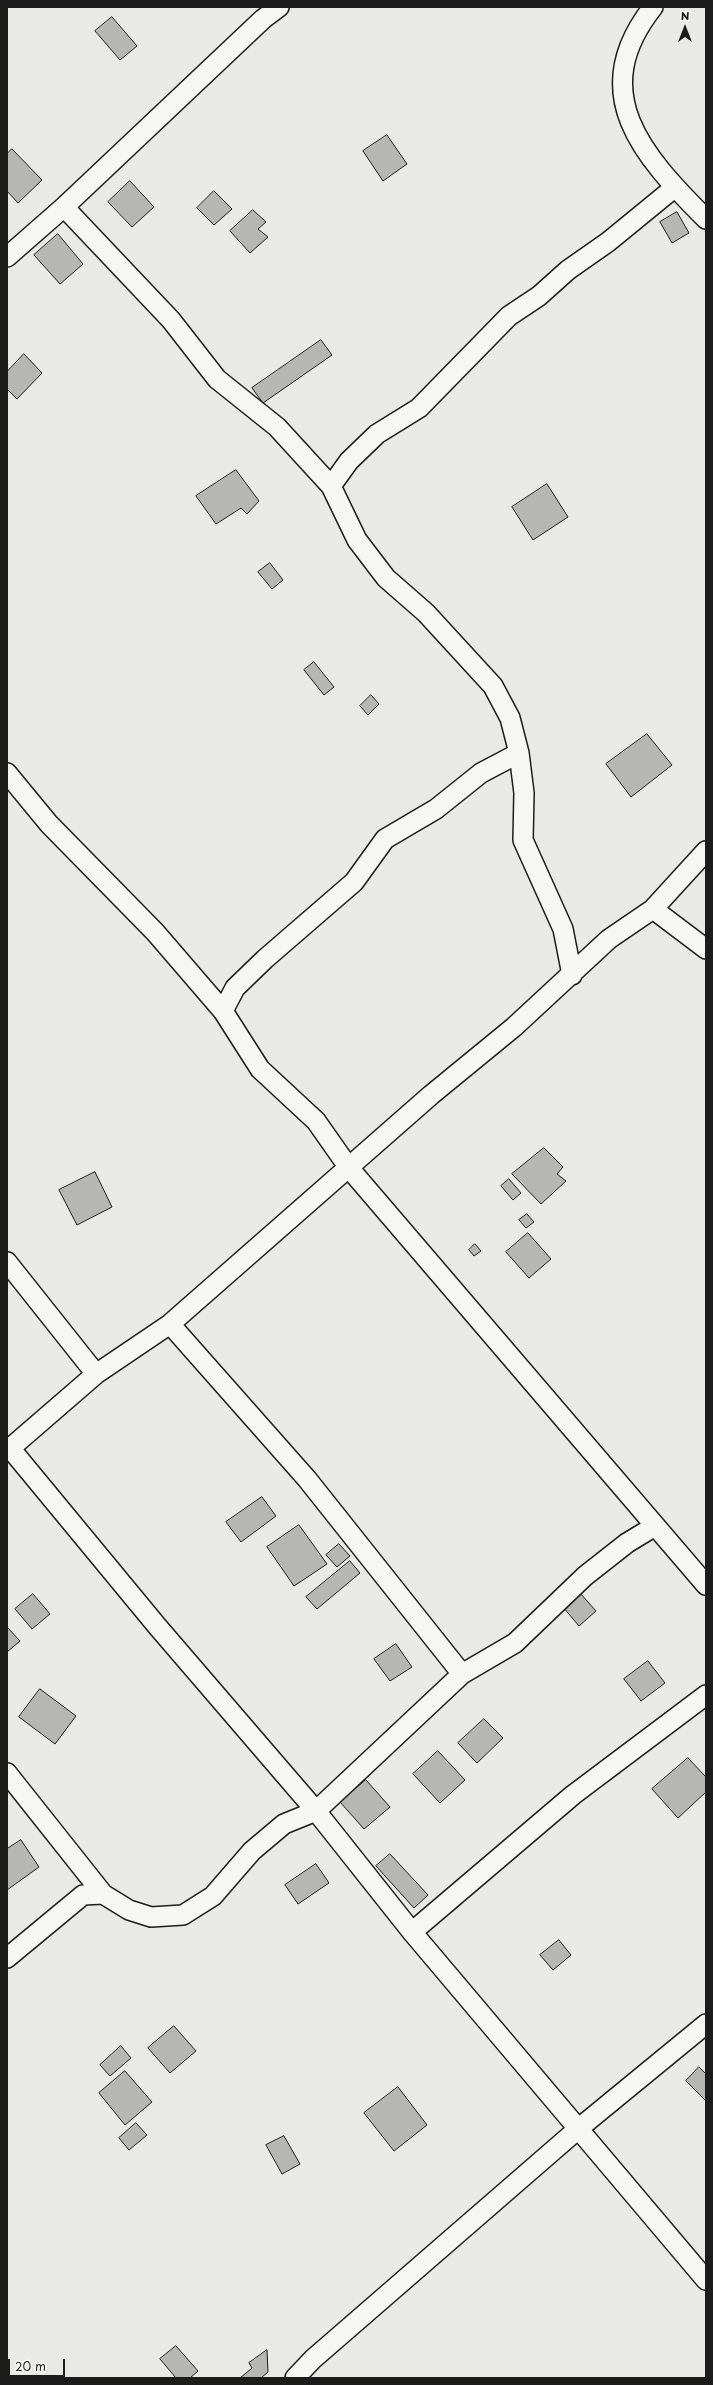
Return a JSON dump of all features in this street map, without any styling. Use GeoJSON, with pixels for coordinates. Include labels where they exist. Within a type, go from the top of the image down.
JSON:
{"type":"FeatureCollection","features":[{"type":"Feature","properties":{"kind":"street"},"geometry":{"type":"LineString","coordinates":[[7,257],[64,207],[261,13],[279,7]]}},
{"type":"Feature","properties":{"kind":"street"},"geometry":{"type":"LineString","coordinates":[[653,7],[632,43],[623,65],[622,95],[631,123],[644,150],[674,188],[706,220]]}},
{"type":"Feature","properties":{"kind":"street"},"geometry":{"type":"LineString","coordinates":[[331,486],[349,461],[366,444],[377,434],[419,408],[509,316],[538,296],[568,270],[608,242],[674,188]]}},
{"type":"Feature","properties":{"kind":"street"},"geometry":{"type":"LineString","coordinates":[[64,207],[171,320],[217,379],[277,427],[331,486],[357,540],[386,578],[426,613],[493,686],[510,718],[519,753],[524,793],[523,840],[563,929],[572,975]]}},
{"type":"Feature","properties":{"kind":"street"},"geometry":{"type":"LineString","coordinates":[[222,1011],[235,988],[265,959],[354,882],[385,839],[436,809],[481,773],[519,753]]}},
{"type":"Feature","properties":{"kind":"street"},"geometry":{"type":"LineString","coordinates":[[7,773],[49,824],[155,932],[222,1011],[260,1069],[316,1121],[349,1168],[706,1585]]}},
{"type":"Feature","properties":{"kind":"street"},"geometry":{"type":"LineString","coordinates":[[706,851],[653,909],[609,939],[572,975],[170,1324],[96,1374],[8,1449],[157,1626],[316,1811],[412,1932],[706,2280]]}},
{"type":"Feature","properties":{"kind":"street"},"geometry":{"type":"LineString","coordinates":[[653,909],[706,949]]}},
{"type":"Feature","properties":{"kind":"street"},"geometry":{"type":"LineString","coordinates":[[7,1262],[96,1374]]}},
{"type":"Feature","properties":{"kind":"street"},"geometry":{"type":"LineString","coordinates":[[170,1324],[307,1479],[462,1674]]}},
{"type":"Feature","properties":{"kind":"street"},"geometry":{"type":"LineString","coordinates":[[7,1773],[103,1894],[129,1910],[151,1917],[183,1915],[213,1896],[252,1850],[284,1824],[316,1811],[462,1674],[515,1643],[585,1576],[626,1543],[655,1526]]}},
{"type":"Feature","properties":{"kind":"street"},"geometry":{"type":"LineString","coordinates":[[412,1932],[573,1795],[706,1695]]}},
{"type":"Feature","properties":{"kind":"street"},"geometry":{"type":"LineString","coordinates":[[7,1958],[83,1895],[103,1894]]}},
{"type":"Feature","properties":{"kind":"street"},"geometry":{"type":"LineString","coordinates":[[295,2378],[313,2359],[578,2129],[706,2024]]}},
{"type":"Feature","properties":{"kind":"building"},"geometry":{"type":"Polygon","coordinates":[[[112,17],[137,46],[120,60],[95,31],[112,17]]]}},
{"type":"Feature","properties":{"kind":"building"},"geometry":{"type":"Polygon","coordinates":[[[387,135],[407,164],[383,181],[363,151],[387,135]]]}},
{"type":"Feature","properties":{"kind":"building"},"geometry":{"type":"Polygon","coordinates":[[[12,149],[42,180],[18,203],[7,191],[7,154],[12,149]]]}},
{"type":"Feature","properties":{"kind":"building"},"geometry":{"type":"Polygon","coordinates":[[[130,181],[154,207],[132,227],[108,202],[130,181]]]}},
{"type":"Feature","properties":{"kind":"building"},"geometry":{"type":"Polygon","coordinates":[[[214,191],[232,209],[214,225],[197,208],[214,191]]]}},
{"type":"Feature","properties":{"kind":"building"},"geometry":{"type":"Polygon","coordinates":[[[253,210],[266,222],[258,229],[268,237],[250,253],[230,231],[253,210]]]}},
{"type":"Feature","properties":{"kind":"building"},"geometry":{"type":"Polygon","coordinates":[[[677,212],[689,233],[672,243],[660,222],[677,212]]]}},
{"type":"Feature","properties":{"kind":"building"},"geometry":{"type":"Polygon","coordinates":[[[58,234],[83,264],[60,284],[34,255],[58,234]]]}},
{"type":"Feature","properties":{"kind":"building"},"geometry":{"type":"Polygon","coordinates":[[[321,340],[332,355],[263,403],[252,388],[321,340]]]}},
{"type":"Feature","properties":{"kind":"building"},"geometry":{"type":"Polygon","coordinates":[[[24,354],[42,373],[17,399],[7,389],[7,372],[24,354]]]}},
{"type":"Feature","properties":{"kind":"building"},"geometry":{"type":"Polygon","coordinates":[[[236,470],[259,501],[247,514],[241,508],[216,524],[196,496],[236,470]]]}},
{"type":"Feature","properties":{"kind":"building"},"geometry":{"type":"Polygon","coordinates":[[[547,484],[568,517],[533,540],[512,507],[547,484]]]}},
{"type":"Feature","properties":{"kind":"building"},"geometry":{"type":"Polygon","coordinates":[[[270,563],[283,580],[272,589],[258,572],[270,563]]]}},
{"type":"Feature","properties":{"kind":"building"},"geometry":{"type":"Polygon","coordinates":[[[314,662],[334,687],[324,695],[304,670],[314,662]]]}},
{"type":"Feature","properties":{"kind":"building"},"geometry":{"type":"Polygon","coordinates":[[[371,695],[379,704],[368,715],[360,706],[371,695]]]}},
{"type":"Feature","properties":{"kind":"building"},"geometry":{"type":"Polygon","coordinates":[[[647,734],[672,765],[631,797],[606,764],[647,734]]]}},
{"type":"Feature","properties":{"kind":"building"},"geometry":{"type":"Polygon","coordinates":[[[544,1148],[563,1167],[557,1174],[566,1181],[541,1204],[512,1174],[544,1148]]]}},
{"type":"Feature","properties":{"kind":"building"},"geometry":{"type":"Polygon","coordinates":[[[95,1172],[112,1207],[77,1225],[59,1190],[95,1172]]]}},
{"type":"Feature","properties":{"kind":"building"},"geometry":{"type":"Polygon","coordinates":[[[509,1179],[521,1193],[513,1200],[501,1186],[509,1179]]]}},
{"type":"Feature","properties":{"kind":"building"},"geometry":{"type":"Polygon","coordinates":[[[527,1214],[534,1222],[526,1228],[519,1220],[527,1214]]]}},
{"type":"Feature","properties":{"kind":"building"},"geometry":{"type":"Polygon","coordinates":[[[528,1233],[551,1259],[529,1278],[506,1252],[528,1233]]]}},
{"type":"Feature","properties":{"kind":"building"},"geometry":{"type":"Polygon","coordinates":[[[475,1244],[481,1251],[474,1256],[469,1250],[475,1244]]]}},
{"type":"Feature","properties":{"kind":"building"},"geometry":{"type":"Polygon","coordinates":[[[262,1497],[276,1516],[241,1542],[226,1522],[262,1497]]]}},
{"type":"Feature","properties":{"kind":"building"},"geometry":{"type":"Polygon","coordinates":[[[299,1525],[327,1564],[294,1586],[267,1547],[299,1525]]]}},
{"type":"Feature","properties":{"kind":"building"},"geometry":{"type":"Polygon","coordinates":[[[339,1544],[350,1556],[337,1567],[326,1555],[339,1544]]]}},
{"type":"Feature","properties":{"kind":"building"},"geometry":{"type":"Polygon","coordinates":[[[350,1561],[360,1573],[317,1609],[306,1597],[350,1561]]]}},
{"type":"Feature","properties":{"kind":"building"},"geometry":{"type":"Polygon","coordinates":[[[580,1593],[596,1611],[579,1626],[563,1607],[580,1593]]]}},
{"type":"Feature","properties":{"kind":"building"},"geometry":{"type":"Polygon","coordinates":[[[33,1594],[50,1614],[32,1629],[15,1609],[33,1594]]]}},
{"type":"Feature","properties":{"kind":"building"},"geometry":{"type":"Polygon","coordinates":[[[7,1627],[20,1641],[7,1652],[7,1627]]]}},
{"type":"Feature","properties":{"kind":"building"},"geometry":{"type":"Polygon","coordinates":[[[396,1644],[412,1667],[390,1681],[374,1659],[396,1644]]]}},
{"type":"Feature","properties":{"kind":"building"},"geometry":{"type":"Polygon","coordinates":[[[648,1661],[665,1683],[641,1701],[624,1679],[648,1661]]]}},
{"type":"Feature","properties":{"kind":"building"},"geometry":{"type":"Polygon","coordinates":[[[40,1689],[76,1716],[55,1744],[19,1717],[40,1689]]]}},
{"type":"Feature","properties":{"kind":"building"},"geometry":{"type":"Polygon","coordinates":[[[484,1719],[503,1738],[477,1763],[458,1743],[484,1719]]]}},
{"type":"Feature","properties":{"kind":"building"},"geometry":{"type":"Polygon","coordinates":[[[438,1751],[465,1780],[440,1803],[413,1774],[438,1751]]]}},
{"type":"Feature","properties":{"kind":"building"},"geometry":{"type":"Polygon","coordinates":[[[688,1758],[706,1777],[706,1792],[678,1818],[652,1789],[688,1758]]]}},
{"type":"Feature","properties":{"kind":"building"},"geometry":{"type":"Polygon","coordinates":[[[366,1780],[390,1807],[364,1829],[340,1802],[366,1780]]]}},
{"type":"Feature","properties":{"kind":"building"},"geometry":{"type":"Polygon","coordinates":[[[21,1840],[39,1867],[7,1890],[7,1849],[21,1840]]]}},
{"type":"Feature","properties":{"kind":"building"},"geometry":{"type":"Polygon","coordinates":[[[390,1854],[428,1895],[414,1908],[376,1866],[390,1854]]]}},
{"type":"Feature","properties":{"kind":"building"},"geometry":{"type":"Polygon","coordinates":[[[316,1864],[329,1883],[298,1904],[285,1885],[316,1864]]]}},
{"type":"Feature","properties":{"kind":"building"},"geometry":{"type":"Polygon","coordinates":[[[559,1940],[571,1955],[553,1970],[540,1955],[559,1940]]]}},
{"type":"Feature","properties":{"kind":"building"},"geometry":{"type":"Polygon","coordinates":[[[174,2026],[196,2051],[170,2073],[148,2048],[174,2026]]]}},
{"type":"Feature","properties":{"kind":"building"},"geometry":{"type":"Polygon","coordinates":[[[121,2046],[131,2058],[110,2076],[100,2065],[121,2046]]]}},
{"type":"Feature","properties":{"kind":"building"},"geometry":{"type":"Polygon","coordinates":[[[699,2067],[706,2074],[706,2101],[686,2081],[699,2067]]]}},
{"type":"Feature","properties":{"kind":"building"},"geometry":{"type":"Polygon","coordinates":[[[125,2071],[152,2102],[125,2125],[99,2093],[125,2071]]]}},
{"type":"Feature","properties":{"kind":"building"},"geometry":{"type":"Polygon","coordinates":[[[398,2087],[427,2125],[394,2151],[364,2113],[398,2087]]]}},
{"type":"Feature","properties":{"kind":"building"},"geometry":{"type":"Polygon","coordinates":[[[136,2123],[147,2135],[129,2150],[119,2138],[136,2123]]]}},
{"type":"Feature","properties":{"kind":"building"},"geometry":{"type":"Polygon","coordinates":[[[284,2136],[300,2164],[282,2174],[266,2145],[284,2136]]]}},
{"type":"Feature","properties":{"kind":"building"},"geometry":{"type":"Polygon","coordinates":[[[176,2346],[198,2371],[190,2378],[176,2378],[160,2359],[176,2346]]]}},
{"type":"Feature","properties":{"kind":"building"},"geometry":{"type":"Polygon","coordinates":[[[267,2350],[268,2372],[261,2378],[240,2378],[252,2368],[249,2363],[267,2350]]]}}]}
